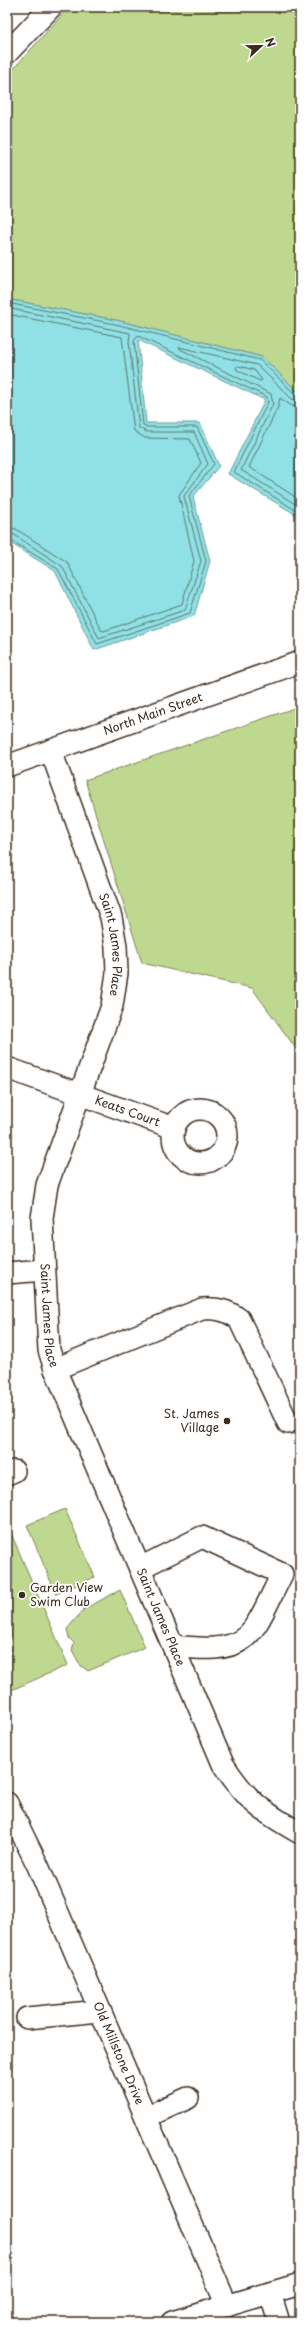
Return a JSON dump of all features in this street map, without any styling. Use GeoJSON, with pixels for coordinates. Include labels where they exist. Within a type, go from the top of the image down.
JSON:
{"type":"FeatureCollection","features":[{"type":"Feature","properties":{"kind":"street"},"geometry":{"type":"LineString","coordinates":[[7,53],[51,7]]}},
{"type":"Feature","properties":{"kind":"street","name":"North Main Street"},"geometry":{"type":"LineString","coordinates":[[7,766],[300,662]]}},
{"type":"Feature","properties":{"kind":"street","name":"Saint James Place"},"geometry":{"type":"LineString","coordinates":[[51,751],[111,918],[116,946],[117,973],[112,1006],[47,1185],[42,1218],[49,1350],[55,1369],[223,1764],[241,1791],[261,1809],[300,1833]]}},
{"type":"Feature","properties":{"kind":"street","name":"Keats Court"},"geometry":{"type":"LineString","coordinates":[[7,1068],[174,1128]]}},
{"type":"Feature","properties":{"kind":"street"},"geometry":{"type":"LineString","coordinates":[[7,1273],[44,1270]]}},
{"type":"Feature","properties":{"kind":"street"},"geometry":{"type":"LineString","coordinates":[[55,1369],[202,1309],[215,1308],[229,1311],[239,1319],[288,1423]]}},
{"type":"Feature","properties":{"kind":"street"},"geometry":{"type":"LineString","coordinates":[[140,1568],[202,1537],[282,1574],[253,1632],[242,1641],[227,1647],[203,1650],[173,1646]]}},
{"type":"Feature","properties":{"kind":"street","name":"Old Millstone Drive"},"geometry":{"type":"LineString","coordinates":[[7,1803],[38,1866],[227,2306]]}},
{"type":"Feature","properties":{"kind":"street"},"geometry":{"type":"LineString","coordinates":[[27,2018],[100,2011]]}},
{"type":"Feature","properties":{"kind":"street"},"geometry":{"type":"LineString","coordinates":[[146,2117],[188,2098]]}},
{"type":"Feature","properties":{"kind":"street"},"geometry":{"type":"LineString","coordinates":[[172,2322],[300,2284]]}},
{"type":"Feature","properties":{"kind":"street"},"geometry":{"type":"LineString","coordinates":[[270,2293],[279,2322]]}},
{"type":"Feature","properties":{"kind":"green space"},"geometry":{"type":"Polygon","coordinates":[[[69,7],[300,7],[300,394],[262,357],[116,320],[7,299],[7,76],[69,7]]]}},
{"type":"Feature","properties":{"kind":"green space"},"geometry":{"type":"Polygon","coordinates":[[[300,706],[300,1054],[252,988],[142,963],[85,780],[300,706]]]}},
{"type":"Feature","properties":{"kind":"green space"},"geometry":{"type":"Polygon","coordinates":[[[65,1509],[95,1577],[56,1594],[27,1525],[65,1509]]]}},
{"type":"Feature","properties":{"kind":"green space","name":"Garden View Swim Club"},"geometry":{"type":"Polygon","coordinates":[[[7,1524],[68,1665],[7,1692],[7,1524]]]}},
{"type":"Feature","properties":{"kind":"green space"},"geometry":{"type":"Polygon","coordinates":[[[120,1590],[145,1647],[88,1671],[80,1665],[72,1650],[74,1643],[69,1638],[67,1629],[84,1609],[120,1590]]]}},
{"type":"Feature","properties":{"kind":"water"},"geometry":{"type":"Polygon","coordinates":[[[7,299],[116,320],[262,357],[300,394],[300,517],[228,474],[265,400],[138,340],[146,423],[200,423],[219,466],[193,497],[210,561],[194,616],[94,650],[55,571],[7,541],[7,299]]]}},
{"type":"Feature","properties":{"kind":"place","name":"St. James Village"},"geometry":{"type":"Point","coordinates":[227,1421]}},
{"type":"Feature","properties":{"kind":"place","name":"Garden View Swim Club"},"geometry":{"type":"Point","coordinates":[22,1595]}}]}
